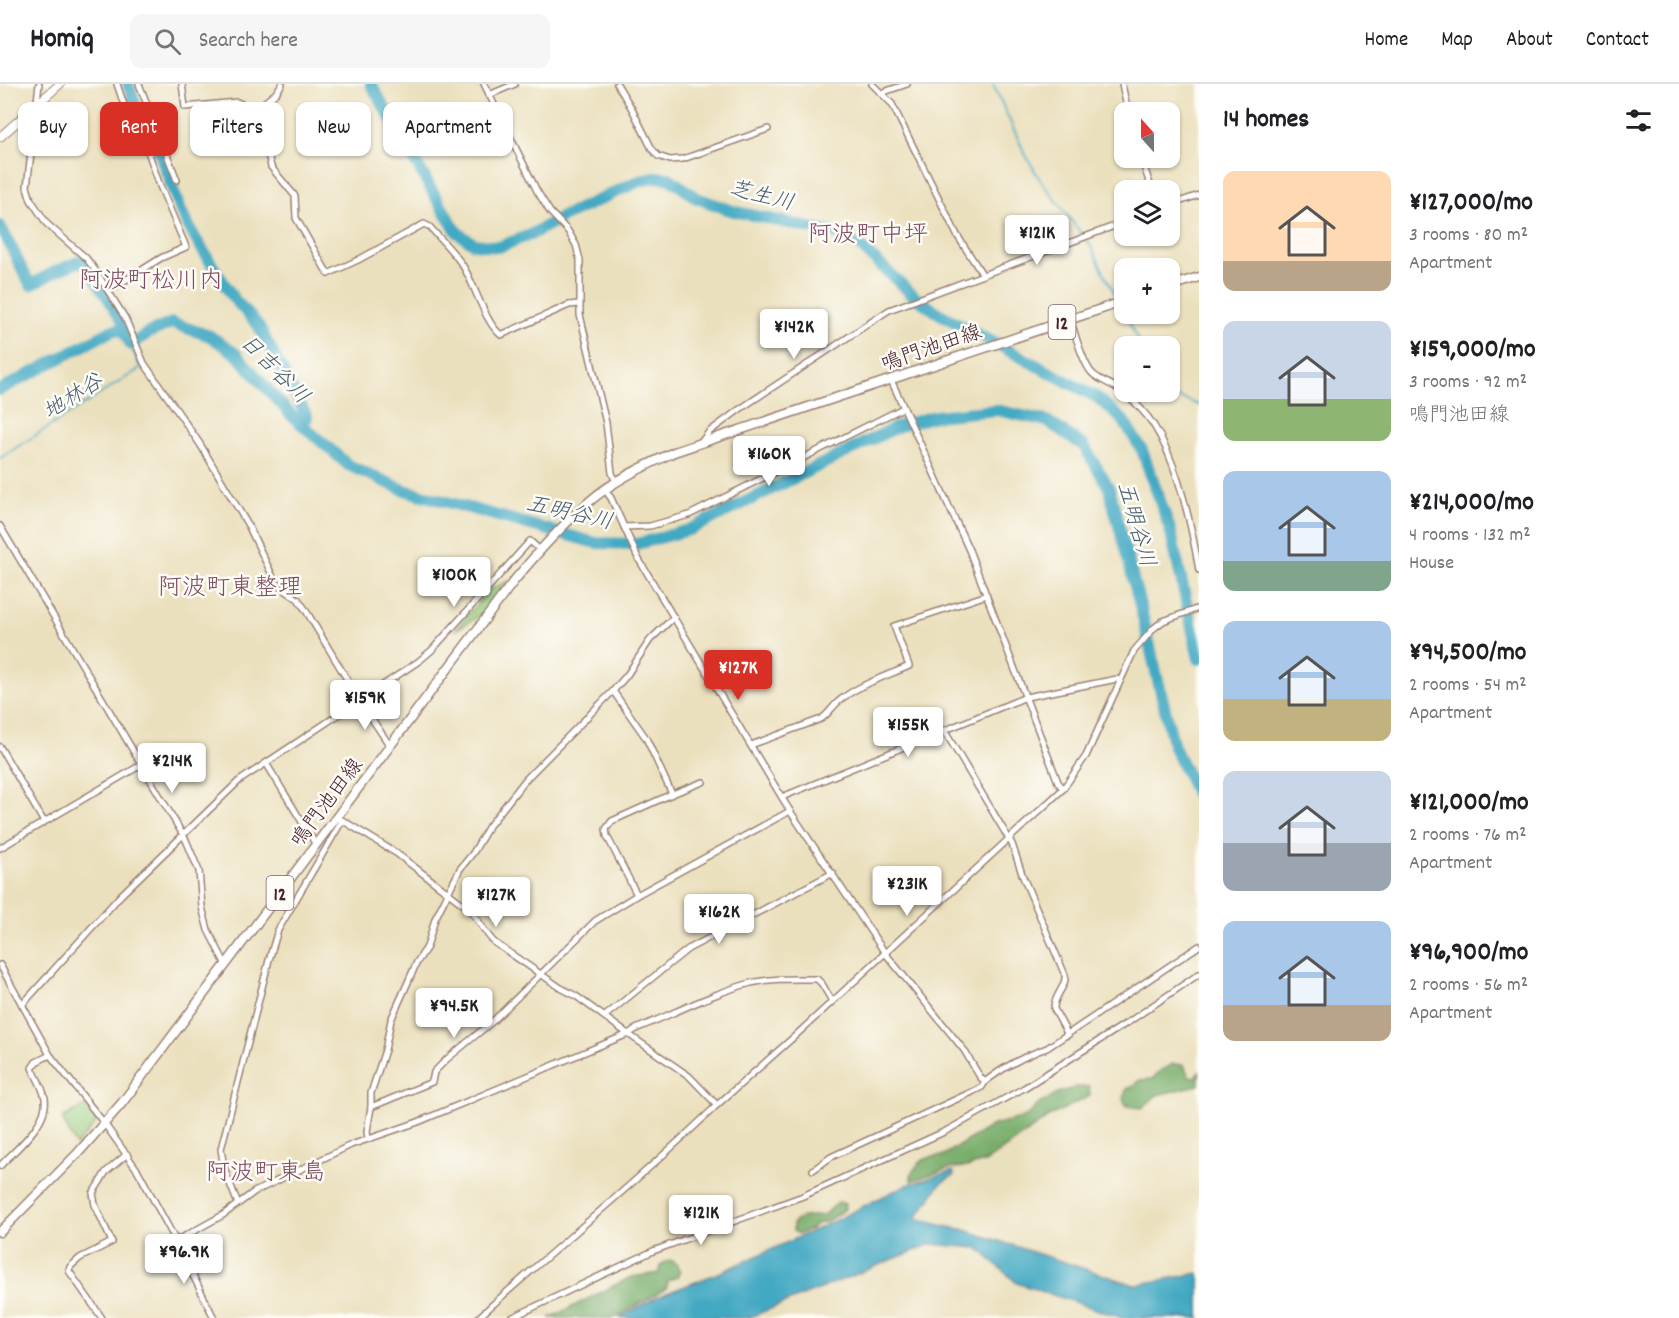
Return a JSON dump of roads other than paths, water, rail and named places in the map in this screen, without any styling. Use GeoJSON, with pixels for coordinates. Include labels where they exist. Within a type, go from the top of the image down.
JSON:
{"type":"FeatureCollection","features":[{"type":"Feature","properties":{"kind":"main road"},"geometry":{"type":"LineString","coordinates":[[1180,283],[1199,277]]}},
{"type":"Feature","properties":{"kind":"main road","name":"鳴門池田線"},"geometry":{"type":"LineString","coordinates":[[0,1232],[78,1153],[122,1103],[316,845],[339,819],[390,746],[513,582],[544,546],[590,500],[616,483],[674,452],[700,442],[1114,304]]}},
{"type":"Feature","properties":{"kind":"street"},"geometry":{"type":"LineString","coordinates":[[37,102],[39,84]]}},
{"type":"Feature","properties":{"kind":"street"},"geometry":{"type":"LineString","coordinates":[[40,102],[60,84]]}},
{"type":"Feature","properties":{"kind":"street"},"geometry":{"type":"LineString","coordinates":[[108,291],[161,258],[186,247],[160,186],[144,140],[126,111],[117,84]]}},
{"type":"Feature","properties":{"kind":"street"},"geometry":{"type":"LineString","coordinates":[[139,84],[177,180]]}},
{"type":"Feature","properties":{"kind":"street"},"geometry":{"type":"LineString","coordinates":[[182,84],[185,107],[190,107]]}},
{"type":"Feature","properties":{"kind":"street"},"geometry":{"type":"LineString","coordinates":[[265,102],[276,93],[282,84]]}},
{"type":"Feature","properties":{"kind":"street"},"geometry":{"type":"LineString","coordinates":[[484,84],[549,213],[567,231],[576,245],[580,260],[579,304],[583,332],[606,423],[612,473],[616,483]]}},
{"type":"Feature","properties":{"kind":"street"},"geometry":{"type":"LineString","coordinates":[[489,94],[515,84]]}},
{"type":"Feature","properties":{"kind":"street"},"geometry":{"type":"LineString","coordinates":[[617,84],[637,117],[652,149],[658,156],[670,160],[682,159],[768,129]]}},
{"type":"Feature","properties":{"kind":"street"},"geometry":{"type":"LineString","coordinates":[[872,84],[892,104],[957,235],[982,274]]}},
{"type":"Feature","properties":{"kind":"street"},"geometry":{"type":"LineString","coordinates":[[881,93],[907,84]]}},
{"type":"Feature","properties":{"kind":"street"},"geometry":{"type":"LineString","coordinates":[[1123,84],[1126,102]]}},
{"type":"Feature","properties":{"kind":"street"},"geometry":{"type":"LineString","coordinates":[[0,137],[18,122]]}},
{"type":"Feature","properties":{"kind":"street"},"geometry":{"type":"LineString","coordinates":[[30,156],[27,187],[31,200],[47,224],[86,258],[108,291],[128,325],[144,363],[200,444],[249,527],[274,579],[280,587],[298,599],[305,609],[390,746]]}},
{"type":"Feature","properties":{"kind":"street"},"geometry":{"type":"LineString","coordinates":[[269,156],[271,167],[295,196],[296,218],[328,274],[424,224],[430,227],[462,264],[494,330],[501,335],[569,305],[579,304]]}},
{"type":"Feature","properties":{"kind":"street"},"geometry":{"type":"LineString","coordinates":[[1180,202],[1199,195]]}},
{"type":"Feature","properties":{"kind":"street"},"geometry":{"type":"LineString","coordinates":[[700,442],[709,432],[740,409],[889,310],[1114,226]]}},
{"type":"Feature","properties":{"kind":"street"},"geometry":{"type":"LineString","coordinates":[[1070,319],[1092,374],[1117,388],[1142,410],[1160,437],[1192,526],[1199,570]]}},
{"type":"Feature","properties":{"kind":"street"},"geometry":{"type":"LineString","coordinates":[[891,380],[969,550],[1058,782],[1063,789]]}},
{"type":"Feature","properties":{"kind":"street"},"geometry":{"type":"LineString","coordinates":[[625,529],[650,526],[688,515],[904,409]]}},
{"type":"Feature","properties":{"kind":"street"},"geometry":{"type":"LineString","coordinates":[[605,490],[611,498],[635,552],[790,811],[885,953],[964,1050],[985,1082]]}},
{"type":"Feature","properties":{"kind":"street"},"geometry":{"type":"LineString","coordinates":[[0,526],[194,856],[199,871],[202,907],[208,930],[226,965]]}},
{"type":"Feature","properties":{"kind":"street"},"geometry":{"type":"LineString","coordinates":[[22,1005],[121,894],[239,781],[419,661],[432,650],[530,541],[544,546]]}},
{"type":"Feature","properties":{"kind":"street"},"geometry":{"type":"LineString","coordinates":[[751,745],[821,719],[830,713],[837,703],[866,685],[909,666],[894,626],[987,595]]}},
{"type":"Feature","properties":{"kind":"street"},"geometry":{"type":"LineString","coordinates":[[478,1318],[653,1166],[1063,789],[1086,756],[1138,646],[1163,621],[1197,609]]}},
{"type":"Feature","properties":{"kind":"street"},"geometry":{"type":"LineString","coordinates":[[368,1139],[371,1093],[385,1050],[391,1020],[417,962],[427,947],[435,919],[460,869],[473,853],[489,826],[526,779],[627,675],[650,640],[674,617]]}},
{"type":"Feature","properties":{"kind":"street"},"geometry":{"type":"LineString","coordinates":[[782,797],[1026,697],[1117,679],[1120,681]]}},
{"type":"Feature","properties":{"kind":"street"},"geometry":{"type":"LineString","coordinates":[[613,690],[646,738],[672,794]]}},
{"type":"Feature","properties":{"kind":"street"},"geometry":{"type":"LineString","coordinates":[[944,730],[1009,839],[1065,975],[1066,980],[1053,1004],[1068,1035]]}},
{"type":"Feature","properties":{"kind":"street"},"geometry":{"type":"LineString","coordinates":[[0,747],[44,822]]}},
{"type":"Feature","properties":{"kind":"street"},"geometry":{"type":"LineString","coordinates":[[266,763],[316,845]]}},
{"type":"Feature","properties":{"kind":"street"},"geometry":{"type":"LineString","coordinates":[[0,848],[141,765]]}},
{"type":"Feature","properties":{"kind":"street"},"geometry":{"type":"LineString","coordinates":[[638,895],[607,836],[606,829],[612,821],[703,782]]}},
{"type":"Feature","properties":{"kind":"street"},"geometry":{"type":"LineString","coordinates":[[371,1107],[432,1082],[434,1072],[447,1059],[518,998],[540,973],[595,921],[790,811]]}},
{"type":"Feature","properties":{"kind":"street"},"geometry":{"type":"LineString","coordinates":[[238,1204],[224,1168],[221,1149],[269,960],[278,930],[339,819],[396,853],[478,918],[486,934],[495,943],[689,1076],[717,1105]]}},
{"type":"Feature","properties":{"kind":"street"},"geometry":{"type":"LineString","coordinates":[[604,1016],[688,949],[833,873]]}},
{"type":"Feature","properties":{"kind":"street"},"geometry":{"type":"LineString","coordinates":[[813,1170],[831,1157],[982,1087],[993,1076],[1068,1035],[1199,946]]}},
{"type":"Feature","properties":{"kind":"street"},"geometry":{"type":"LineString","coordinates":[[0,965],[50,1055],[128,1154],[176,1241],[214,1318]]}},
{"type":"Feature","properties":{"kind":"street"},"geometry":{"type":"LineString","coordinates":[[511,1318],[653,1251],[803,1196],[946,1131],[1024,1088],[1130,1022],[1199,974]]}},
{"type":"Feature","properties":{"kind":"street"},"geometry":{"type":"LineString","coordinates":[[176,1241],[276,1180],[368,1139],[429,1118],[638,1028],[751,983],[779,978],[817,979],[832,1001]]}},
{"type":"Feature","properties":{"kind":"street"},"geometry":{"type":"LineString","coordinates":[[0,1166],[39,1125],[45,1114],[44,1092],[32,1068],[36,1062],[50,1055]]}},
{"type":"Feature","properties":{"kind":"street"},"geometry":{"type":"LineString","coordinates":[[102,1318],[69,1271],[70,1267],[80,1258],[112,1242],[95,1205],[93,1193],[106,1172],[128,1154]]}},
{"type":"Feature","properties":{"kind":"water"},"geometry":{"type":"Polygon","coordinates":[[[953,1171],[954,1175],[941,1183],[916,1218],[962,1229],[1135,1285],[1199,1273],[1199,1318],[1122,1318],[1017,1283],[978,1248],[931,1244],[748,1318],[619,1318],[657,1297],[721,1272],[828,1224],[904,1186],[953,1171]]]}},
{"type":"Feature","properties":{"kind":"waterway","name":"五明谷川"},"geometry":{"type":"LineString","coordinates":[[128,84],[137,109],[152,131],[180,209],[195,238],[234,299],[258,325],[307,417],[303,424]]}},
{"type":"Feature","properties":{"kind":"waterway","name":"芝生川"},"geometry":{"type":"LineString","coordinates":[[371,84],[458,233],[474,244],[499,247],[532,234],[564,216],[637,182],[654,177],[669,178],[697,198],[733,211],[834,233],[860,246],[916,298],[940,314],[1098,398],[1123,420],[1142,450],[1170,529],[1199,659]]}},
{"type":"Feature","properties":{"kind":"waterway"},"geometry":{"type":"LineString","coordinates":[[993,84],[1025,154],[1039,178],[1090,245],[1136,336]]}},
{"type":"Feature","properties":{"kind":"waterway"},"geometry":{"type":"LineString","coordinates":[[0,226],[31,285],[83,260],[121,318],[124,325],[123,330]]}},
{"type":"Feature","properties":{"kind":"waterway","name":"五明谷川"},"geometry":{"type":"LineString","coordinates":[[0,390],[113,330],[123,330],[131,345],[148,333],[172,323],[210,336],[236,354],[291,415],[348,465],[404,490],[596,543],[637,544],[689,530],[899,426],[935,416],[996,410],[1047,421],[1084,446],[1109,488],[1174,747],[1199,799]]}},
{"type":"Feature","properties":{"kind":"waterway","name":"地林谷"},"geometry":{"type":"LineString","coordinates":[[0,458],[138,370],[140,367],[131,345]]}},
{"type":"Feature","properties":{"kind":"waterway"},"geometry":{"type":"LineString","coordinates":[[1180,398],[1199,405]]}},
{"type":"Feature","properties":{"kind":"district","name":"阿波町中坪"},"geometry":{"type":"Point","coordinates":[868,233]}},
{"type":"Feature","properties":{"kind":"district","name":"阿波町松川内"},"geometry":{"type":"Point","coordinates":[151,279]}},
{"type":"Feature","properties":{"kind":"district","name":"阿波町東整理"},"geometry":{"type":"Point","coordinates":[230,586]}},
{"type":"Feature","properties":{"kind":"district","name":"阿波町東島"},"geometry":{"type":"Point","coordinates":[266,1171]}},
{"type":"Feature","properties":{"kind":"water label","name":"日吉谷川"},"geometry":{"type":"Point","coordinates":[276,368]}}]}
